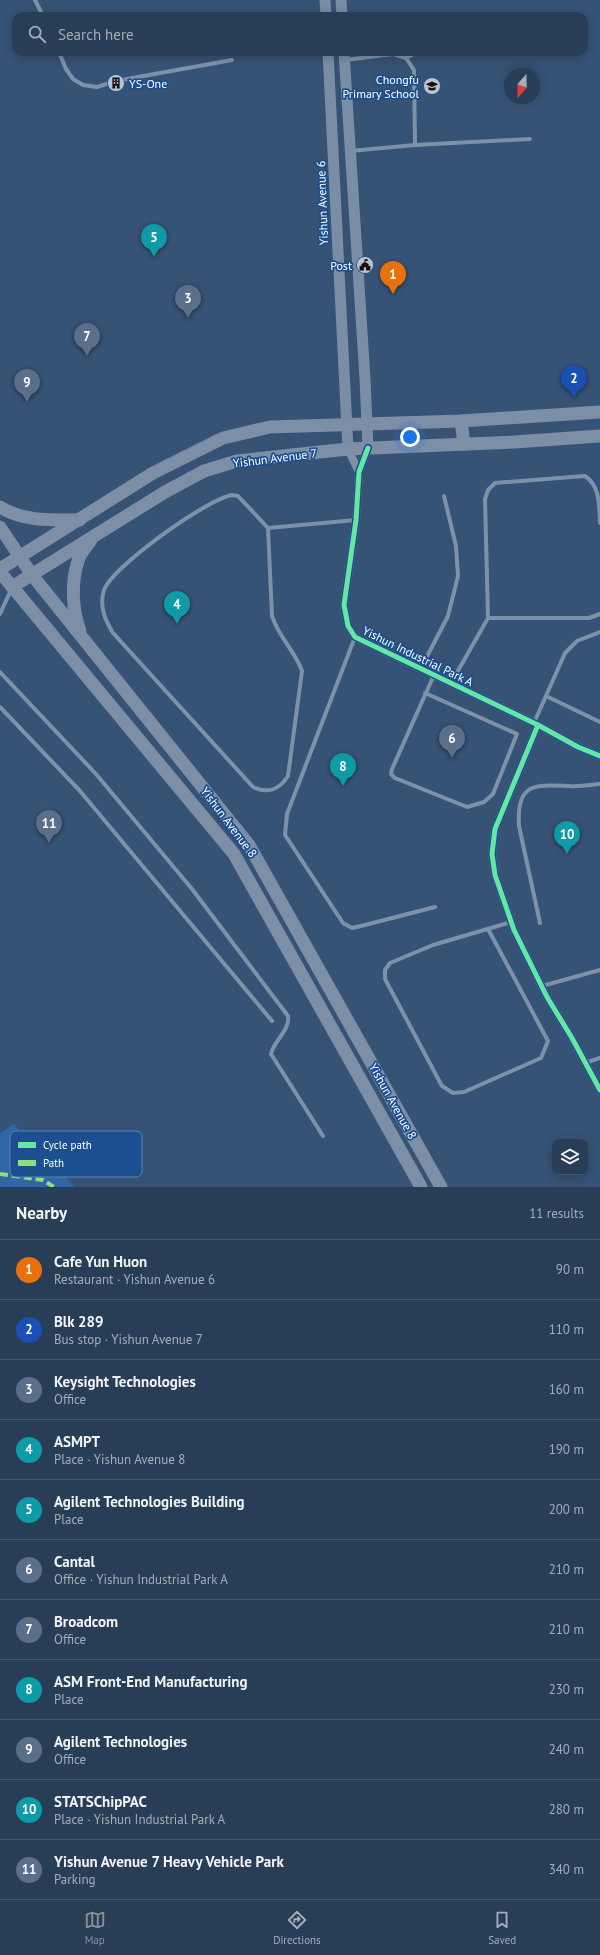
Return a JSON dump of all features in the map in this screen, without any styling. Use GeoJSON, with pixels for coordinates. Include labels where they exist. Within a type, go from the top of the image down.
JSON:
{"type":"FeatureCollection","features":[{"type":"Feature","properties":{"kind":"main road"},"geometry":{"type":"LineString","coordinates":[[325,0],[326,12]]}},
{"type":"Feature","properties":{"kind":"main road"},"geometry":{"type":"LineString","coordinates":[[341,0],[342,12]]}},
{"type":"Feature","properties":{"kind":"main road","name":"Yishun Avenue 6"},"geometry":{"type":"LineString","coordinates":[[328,56],[348,449]]}},
{"type":"Feature","properties":{"kind":"main road"},"geometry":{"type":"LineString","coordinates":[[344,56],[368,448]]}},
{"type":"Feature","properties":{"kind":"main road"},"geometry":{"type":"LineString","coordinates":[[0,571],[19,557],[153,473],[223,438],[270,427],[462,421],[600,412]]}},
{"type":"Feature","properties":{"kind":"main road"},"geometry":{"type":"LineString","coordinates":[[462,421],[464,444]]}},
{"type":"Feature","properties":{"kind":"main road","name":"Yishun Avenue 7"},"geometry":{"type":"LineString","coordinates":[[12,587],[165,492],[213,467],[236,461],[348,449],[600,436]]}},
{"type":"Feature","properties":{"kind":"main road"},"geometry":{"type":"LineString","coordinates":[[0,507],[23,516],[47,520],[80,520]]}},
{"type":"Feature","properties":{"kind":"main road","name":"Yishun Avenue 8"},"geometry":{"type":"LineString","coordinates":[[0,527],[32,575],[249,845],[441,1187]]}},
{"type":"Feature","properties":{"kind":"main road"},"geometry":{"type":"LineString","coordinates":[[81,636],[75,618],[73,596],[78,559],[94,535]]}},
{"type":"Feature","properties":{"kind":"main road","name":"Yishun Avenue 8"},"geometry":{"type":"LineString","coordinates":[[0,571],[234,854],[420,1187]]}},
{"type":"Feature","properties":{"kind":"street","name":"Yishun Industrial Park A"},"geometry":{"type":"LineString","coordinates":[[368,448],[359,472],[356,520],[344,605],[348,626],[355,637],[536,724],[578,747],[600,756]]}},
{"type":"Feature","properties":{"kind":"street","name":"Yishun Industrial Park A"},"geometry":{"type":"LineString","coordinates":[[348,449],[359,472]]}},
{"type":"Feature","properties":{"kind":"street"},"geometry":{"type":"LineString","coordinates":[[536,724],[495,829],[492,854],[495,875],[511,922],[542,986],[600,1090]]}},
{"type":"Feature","properties":{"kind":"lane"},"geometry":{"type":"LineString","coordinates":[[35,0],[40,12]]}},
{"type":"Feature","properties":{"kind":"lane"},"geometry":{"type":"LineString","coordinates":[[61,56],[66,69],[73,79],[83,85],[97,87],[116,81],[232,60]]}},
{"type":"Feature","properties":{"kind":"lane"},"geometry":{"type":"LineString","coordinates":[[400,56],[406,58],[414,70],[415,145]]}},
{"type":"Feature","properties":{"kind":"lane"},"geometry":{"type":"LineString","coordinates":[[406,58],[410,56]]}},
{"type":"Feature","properties":{"kind":"lane"},"geometry":{"type":"LineString","coordinates":[[350,151],[415,145],[530,139]]}},
{"type":"Feature","properties":{"kind":"lane"},"geometry":{"type":"LineString","coordinates":[[451,683],[488,618],[485,498],[488,490],[495,483],[584,476],[592,480],[598,487],[600,523]]}},
{"type":"Feature","properties":{"kind":"lane"},"geometry":{"type":"LineString","coordinates":[[226,496],[238,496],[268,528],[272,616],[275,627],[298,659],[302,671],[288,776],[277,788],[269,791],[260,791],[253,788],[113,633],[106,623],[102,601],[105,588],[113,578],[159,536],[211,502],[226,496]]}},
{"type":"Feature","properties":{"kind":"lane"},"geometry":{"type":"LineString","coordinates":[[420,669],[448,616],[458,576],[456,546],[444,496]]}},
{"type":"Feature","properties":{"kind":"lane"},"geometry":{"type":"LineString","coordinates":[[268,528],[356,520]]}},
{"type":"Feature","properties":{"kind":"lane"},"geometry":{"type":"LineString","coordinates":[[0,614],[12,587]]}},
{"type":"Feature","properties":{"kind":"lane"},"geometry":{"type":"LineString","coordinates":[[488,618],[589,618],[600,614]]}},
{"type":"Feature","properties":{"kind":"lane"},"geometry":{"type":"LineString","coordinates":[[536,724],[546,696],[566,653],[577,641],[600,632]]}},
{"type":"Feature","properties":{"kind":"lane"},"geometry":{"type":"LineString","coordinates":[[355,637],[287,814],[285,835],[343,923],[352,928],[435,908]]}},
{"type":"Feature","properties":{"kind":"lane"},"geometry":{"type":"LineString","coordinates":[[0,672],[106,786],[192,888],[288,1016],[287,1026],[272,1048],[271,1054],[323,1136]]}},
{"type":"Feature","properties":{"kind":"lane"},"geometry":{"type":"LineString","coordinates":[[425,693],[516,734],[493,794],[475,806],[467,807],[395,778],[391,774],[425,693],[434,675]]}},
{"type":"Feature","properties":{"kind":"lane"},"geometry":{"type":"LineString","coordinates":[[546,696],[600,722]]}},
{"type":"Feature","properties":{"kind":"lane"},"geometry":{"type":"LineString","coordinates":[[0,707],[80,791],[272,1021]]}},
{"type":"Feature","properties":{"kind":"lane"},"geometry":{"type":"LineString","coordinates":[[540,923],[519,826],[518,813],[521,802],[525,794],[536,786],[600,784]]}},
{"type":"Feature","properties":{"kind":"lane"},"geometry":{"type":"LineString","coordinates":[[488,929],[548,1041],[541,1058],[464,1092],[453,1093],[442,1086],[385,979],[385,970],[390,964],[434,945],[511,922]]}},
{"type":"Feature","properties":{"kind":"lane"},"geometry":{"type":"LineString","coordinates":[[542,986],[600,970]]}},
{"type":"Feature","properties":{"kind":"lane"},"geometry":{"type":"LineString","coordinates":[[585,1063],[600,1058]]}},
{"type":"Feature","properties":{"kind":"shaded area"},"geometry":{"type":"Polygon","coordinates":[[[14,1124],[21,1131],[10,1131],[10,1177],[65,1177],[75,1187],[0,1187],[0,1133],[14,1124]]]}},
{"type":"Feature","properties":{"kind":"marked path"},"geometry":{"type":"LineString","coordinates":[[0,1174],[10,1175]]}},
{"type":"Feature","properties":{"kind":"marked path"},"geometry":{"type":"LineString","coordinates":[[22,1177],[43,1180],[54,1187]]}},
{"type":"Feature","properties":{"kind":"cycle path"},"geometry":{"type":"LineString","coordinates":[[368,448],[359,472],[356,520],[344,605],[348,626],[355,637],[538,725],[578,747],[600,756]]}},
{"type":"Feature","properties":{"kind":"cycle path"},"geometry":{"type":"LineString","coordinates":[[538,725],[495,829],[492,854],[495,875],[514,930],[547,997],[572,1038],[600,1090]]}},
{"type":"Feature","properties":{"kind":"place","name":"YS-One"},"geometry":{"type":"Point","coordinates":[116,83]}},
{"type":"Feature","properties":{"kind":"place","name":"Chongfu Primary School"},"geometry":{"type":"Point","coordinates":[432,86]}},
{"type":"Feature","properties":{"kind":"place","name":"Agilent Technologies Building"},"geometry":{"type":"Point","coordinates":[154,257]}},
{"type":"Feature","properties":{"kind":"place","name":"Post"},"geometry":{"type":"Point","coordinates":[365,265]}},
{"type":"Feature","properties":{"kind":"place","name":"Cafe Yun Huon"},"geometry":{"type":"Point","coordinates":[393,294]}},
{"type":"Feature","properties":{"kind":"place","name":"Keysight Technologies"},"geometry":{"type":"Point","coordinates":[188,318]}},
{"type":"Feature","properties":{"kind":"place","name":"Broadcom"},"geometry":{"type":"Point","coordinates":[87,356]}},
{"type":"Feature","properties":{"kind":"place","name":"Blk 289"},"geometry":{"type":"Point","coordinates":[574,398]}},
{"type":"Feature","properties":{"kind":"place","name":"Agilent Technologies"},"geometry":{"type":"Point","coordinates":[27,402]}},
{"type":"Feature","properties":{"kind":"place","name":"ASMPT"},"geometry":{"type":"Point","coordinates":[177,624]}},
{"type":"Feature","properties":{"kind":"place","name":"Cantal"},"geometry":{"type":"Point","coordinates":[452,758]}},
{"type":"Feature","properties":{"kind":"place","name":"ASM Front-End Manufacturing"},"geometry":{"type":"Point","coordinates":[343,786]}},
{"type":"Feature","properties":{"kind":"place","name":"Yishun Avenue 7 Heavy Vehicle Park"},"geometry":{"type":"Point","coordinates":[49,843]}},
{"type":"Feature","properties":{"kind":"place","name":"STATSChipPAC"},"geometry":{"type":"Point","coordinates":[567,854]}}]}
